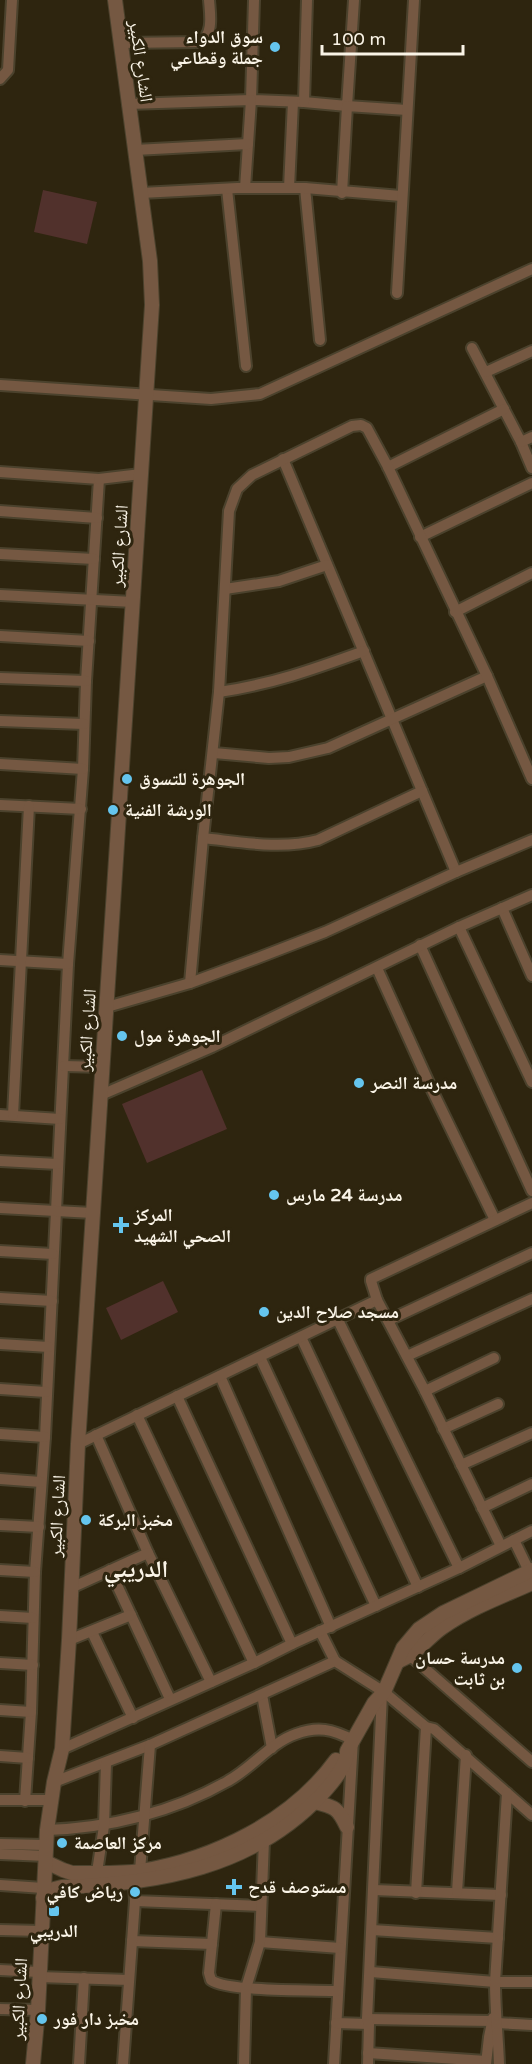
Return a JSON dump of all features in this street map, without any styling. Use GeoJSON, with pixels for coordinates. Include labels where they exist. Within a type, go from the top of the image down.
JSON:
{"type":"FeatureCollection","features":[{"type":"Feature","properties":{"kind":"street"},"geometry":{"type":"LineString","coordinates":[[0,80],[8,70],[12,0]]}},
{"type":"Feature","properties":{"kind":"street","name":"الشارع الكبير"},"geometry":{"type":"LineString","coordinates":[[33,2064],[47,1830],[54,1782],[62,1749],[78,1444],[152,304],[150,261],[115,0]]}},
{"type":"Feature","properties":{"kind":"street"},"geometry":{"type":"LineString","coordinates":[[120,43],[204,41],[210,30],[209,0]]}},
{"type":"Feature","properties":{"kind":"street"},"geometry":{"type":"LineString","coordinates":[[244,188],[251,100],[254,0]]}},
{"type":"Feature","properties":{"kind":"street"},"geometry":{"type":"LineString","coordinates":[[289,188],[307,0]]}},
{"type":"Feature","properties":{"kind":"street"},"geometry":{"type":"LineString","coordinates":[[342,192],[354,0]]}},
{"type":"Feature","properties":{"kind":"street"},"geometry":{"type":"LineString","coordinates":[[397,293],[414,0]]}},
{"type":"Feature","properties":{"kind":"street"},"geometry":{"type":"LineString","coordinates":[[128,105],[251,100],[407,110]]}},
{"type":"Feature","properties":{"kind":"street"},"geometry":{"type":"LineString","coordinates":[[135,150],[248,144]]}},
{"type":"Feature","properties":{"kind":"street"},"geometry":{"type":"LineString","coordinates":[[141,193],[244,188],[305,188],[401,196]]}},
{"type":"Feature","properties":{"kind":"street"},"geometry":{"type":"LineString","coordinates":[[305,188],[320,340]]}},
{"type":"Feature","properties":{"kind":"street"},"geometry":{"type":"LineString","coordinates":[[227,189],[246,366]]}},
{"type":"Feature","properties":{"kind":"street"},"geometry":{"type":"LineString","coordinates":[[0,385],[211,399],[260,394],[532,269]]}},
{"type":"Feature","properties":{"kind":"street"},"geometry":{"type":"LineString","coordinates":[[472,348],[532,468]]}},
{"type":"Feature","properties":{"kind":"street"},"geometry":{"type":"LineString","coordinates":[[486,372],[532,351]]}},
{"type":"Feature","properties":{"kind":"street"},"geometry":{"type":"LineString","coordinates":[[388,466],[504,409]]}},
{"type":"Feature","properties":{"kind":"street"},"geometry":{"type":"LineString","coordinates":[[190,983],[203,838],[214,753],[229,511],[233,497],[243,482],[252,475],[352,426],[361,425],[367,428],[388,466],[487,676],[532,780]]}},
{"type":"Feature","properties":{"kind":"street"},"geometry":{"type":"LineString","coordinates":[[521,442],[532,437]]}},
{"type":"Feature","properties":{"kind":"street"},"geometry":{"type":"LineString","coordinates":[[283,459],[456,872]]}},
{"type":"Feature","properties":{"kind":"street"},"geometry":{"type":"LineString","coordinates":[[0,472],[99,479],[141,474]]}},
{"type":"Feature","properties":{"kind":"street"},"geometry":{"type":"LineString","coordinates":[[25,1801],[68,964],[81,809],[86,681],[99,479]]}},
{"type":"Feature","properties":{"kind":"street"},"geometry":{"type":"LineString","coordinates":[[420,537],[532,483]]}},
{"type":"Feature","properties":{"kind":"street"},"geometry":{"type":"LineString","coordinates":[[0,511],[97,518]]}},
{"type":"Feature","properties":{"kind":"street"},"geometry":{"type":"LineString","coordinates":[[0,554],[94,559]]}},
{"type":"Feature","properties":{"kind":"street"},"geometry":{"type":"LineString","coordinates":[[225,589],[279,581],[327,566]]}},
{"type":"Feature","properties":{"kind":"street"},"geometry":{"type":"LineString","coordinates":[[456,612],[532,573]]}},
{"type":"Feature","properties":{"kind":"street"},"geometry":{"type":"LineString","coordinates":[[0,595],[133,602]]}},
{"type":"Feature","properties":{"kind":"street"},"geometry":{"type":"LineString","coordinates":[[0,636],[89,641]]}},
{"type":"Feature","properties":{"kind":"street"},"geometry":{"type":"LineString","coordinates":[[219,692],[298,675],[364,651]]}},
{"type":"Feature","properties":{"kind":"street"},"geometry":{"type":"LineString","coordinates":[[214,753],[269,758],[299,755],[345,741],[487,676]]}},
{"type":"Feature","properties":{"kind":"street"},"geometry":{"type":"LineString","coordinates":[[0,678],[86,681]]}},
{"type":"Feature","properties":{"kind":"street"},"geometry":{"type":"LineString","coordinates":[[0,721],[84,724]]}},
{"type":"Feature","properties":{"kind":"street"},"geometry":{"type":"LineString","coordinates":[[0,764],[83,769]]}},
{"type":"Feature","properties":{"kind":"street"},"geometry":{"type":"LineString","coordinates":[[203,838],[301,845],[318,840],[422,790]]}},
{"type":"Feature","properties":{"kind":"street"},"geometry":{"type":"LineString","coordinates":[[0,805],[81,809]]}},
{"type":"Feature","properties":{"kind":"street"},"geometry":{"type":"LineString","coordinates":[[13,1115],[29,806]]}},
{"type":"Feature","properties":{"kind":"street"},"geometry":{"type":"LineString","coordinates":[[107,1007],[190,983],[325,932],[532,840]]}},
{"type":"Feature","properties":{"kind":"street"},"geometry":{"type":"LineString","coordinates":[[101,1095],[212,1047],[420,945],[532,895]]}},
{"type":"Feature","properties":{"kind":"street"},"geometry":{"type":"LineString","coordinates":[[502,908],[532,976]]}},
{"type":"Feature","properties":{"kind":"street"},"geometry":{"type":"LineString","coordinates":[[459,927],[532,1083]]}},
{"type":"Feature","properties":{"kind":"street"},"geometry":{"type":"LineString","coordinates":[[420,945],[532,1191]]}},
{"type":"Feature","properties":{"kind":"street"},"geometry":{"type":"LineString","coordinates":[[0,960],[68,964]]}},
{"type":"Feature","properties":{"kind":"street"},"geometry":{"type":"LineString","coordinates":[[377,968],[433,1092],[495,1220]]}},
{"type":"Feature","properties":{"kind":"street"},"geometry":{"type":"LineString","coordinates":[[63,1066],[103,1067]]}},
{"type":"Feature","properties":{"kind":"street"},"geometry":{"type":"LineString","coordinates":[[0,1115],[60,1119]]}},
{"type":"Feature","properties":{"kind":"street"},"geometry":{"type":"LineString","coordinates":[[0,1161],[58,1164]]}},
{"type":"Feature","properties":{"kind":"street"},"geometry":{"type":"LineString","coordinates":[[501,1546],[425,1391],[377,1300],[371,1279],[532,1203]]}},
{"type":"Feature","properties":{"kind":"street"},"geometry":{"type":"LineString","coordinates":[[0,1208],[93,1213]]}},
{"type":"Feature","properties":{"kind":"street"},"geometry":{"type":"LineString","coordinates":[[0,1251],[53,1254]]}},
{"type":"Feature","properties":{"kind":"street"},"geometry":{"type":"LineString","coordinates":[[389,1320],[532,1254]]}},
{"type":"Feature","properties":{"kind":"street"},"geometry":{"type":"LineString","coordinates":[[0,1298],[52,1301]]}},
{"type":"Feature","properties":{"kind":"street"},"geometry":{"type":"LineString","coordinates":[[407,1356],[532,1299]]}},
{"type":"Feature","properties":{"kind":"street"},"geometry":{"type":"LineString","coordinates":[[78,1444],[377,1300]]}},
{"type":"Feature","properties":{"kind":"street"},"geometry":{"type":"LineString","coordinates":[[338,1320],[459,1568]]}},
{"type":"Feature","properties":{"kind":"street"},"geometry":{"type":"LineString","coordinates":[[301,1338],[418,1587]]}},
{"type":"Feature","properties":{"kind":"street"},"geometry":{"type":"LineString","coordinates":[[0,1344],[49,1347]]}},
{"type":"Feature","properties":{"kind":"street"},"geometry":{"type":"LineString","coordinates":[[261,1357],[376,1606]]}},
{"type":"Feature","properties":{"kind":"street"},"geometry":{"type":"LineString","coordinates":[[425,1391],[494,1358]]}},
{"type":"Feature","properties":{"kind":"street"},"geometry":{"type":"LineString","coordinates":[[220,1376],[331,1627]]}},
{"type":"Feature","properties":{"kind":"street"},"geometry":{"type":"LineString","coordinates":[[0,1389],[46,1392]]}},
{"type":"Feature","properties":{"kind":"street"},"geometry":{"type":"LineString","coordinates":[[177,1396],[291,1644]]}},
{"type":"Feature","properties":{"kind":"street"},"geometry":{"type":"LineString","coordinates":[[443,1429],[498,1404]]}},
{"type":"Feature","properties":{"kind":"street"},"geometry":{"type":"LineString","coordinates":[[137,1415],[254,1663]]}},
{"type":"Feature","properties":{"kind":"street"},"geometry":{"type":"LineString","coordinates":[[461,1465],[532,1433]]}},
{"type":"Feature","properties":{"kind":"street"},"geometry":{"type":"LineString","coordinates":[[0,1434],[45,1437]]}},
{"type":"Feature","properties":{"kind":"street"},"geometry":{"type":"LineString","coordinates":[[96,1435],[148,1553],[211,1682]]}},
{"type":"Feature","properties":{"kind":"street"},"geometry":{"type":"LineString","coordinates":[[0,1479],[41,1482]]}},
{"type":"Feature","properties":{"kind":"street"},"geometry":{"type":"LineString","coordinates":[[482,1508],[532,1484]]}},
{"type":"Feature","properties":{"kind":"street"},"geometry":{"type":"LineString","coordinates":[[0,1525],[39,1527]]}},
{"type":"Feature","properties":{"kind":"street"},"geometry":{"type":"LineString","coordinates":[[62,1749],[459,1568],[532,1531]]}},
{"type":"Feature","properties":{"kind":"street"},"geometry":{"type":"LineString","coordinates":[[0,1886],[43,1893],[62,1887],[137,1877],[175,1875],[206,1867],[264,1840],[315,1802],[330,1785],[346,1759],[350,1746],[374,1703],[383,1693],[404,1655],[444,1626],[531,1575],[514,1540]]}},
{"type":"Feature","properties":{"kind":"street"},"geometry":{"type":"LineString","coordinates":[[71,1588],[148,1553]]}},
{"type":"Feature","properties":{"kind":"street"},"geometry":{"type":"LineString","coordinates":[[0,1570],[35,1572]]}},
{"type":"Feature","properties":{"kind":"street"},"geometry":{"type":"LineString","coordinates":[[111,1570],[170,1699]]}},
{"type":"Feature","properties":{"kind":"street"},"geometry":{"type":"LineString","coordinates":[[69,1640],[131,1615]]}},
{"type":"Feature","properties":{"kind":"street"},"geometry":{"type":"LineString","coordinates":[[0,1616],[33,1618]]}},
{"type":"Feature","properties":{"kind":"street"},"geometry":{"type":"LineString","coordinates":[[320,1631],[335,1661],[383,1693],[426,1727],[434,1729],[532,1815]]}},
{"type":"Feature","properties":{"kind":"street"},"geometry":{"type":"LineString","coordinates":[[92,1632],[133,1718]]}},
{"type":"Feature","properties":{"kind":"street"},"geometry":{"type":"LineString","coordinates":[[404,1655],[532,1762]]}},
{"type":"Feature","properties":{"kind":"street"},"geometry":{"type":"LineString","coordinates":[[54,1782],[150,1745],[335,1661]]}},
{"type":"Feature","properties":{"kind":"street"},"geometry":{"type":"LineString","coordinates":[[0,1663],[33,1665]]}},
{"type":"Feature","properties":{"kind":"street"},"geometry":{"type":"LineString","coordinates":[[383,1693],[368,2058],[486,2063],[494,2018]]}},
{"type":"Feature","properties":{"kind":"street"},"geometry":{"type":"LineString","coordinates":[[262,1695],[272,1748]]}},
{"type":"Feature","properties":{"kind":"street"},"geometry":{"type":"LineString","coordinates":[[0,1710],[31,1712]]}},
{"type":"Feature","properties":{"kind":"street"},"geometry":{"type":"LineString","coordinates":[[416,1893],[426,1727]]}},
{"type":"Feature","properties":{"kind":"street"},"geometry":{"type":"LineString","coordinates":[[47,1830],[104,1826],[181,1802],[229,1781],[294,1734],[317,1729],[336,1731],[350,1746],[334,2064]]}},
{"type":"Feature","properties":{"kind":"street"},"geometry":{"type":"LineString","coordinates":[[123,2064],[137,1877],[150,1745]]}},
{"type":"Feature","properties":{"kind":"street"},"geometry":{"type":"LineString","coordinates":[[0,1844],[46,1854],[63,1870],[72,1873],[97,1872],[137,1877],[202,1855],[277,1817],[320,1781],[339,1755],[350,1746]]}},
{"type":"Feature","properties":{"kind":"street"},"geometry":{"type":"LineString","coordinates":[[457,1892],[466,1755]]}},
{"type":"Feature","properties":{"kind":"street"},"geometry":{"type":"LineString","coordinates":[[0,1756],[28,1758]]}},
{"type":"Feature","properties":{"kind":"street"},"geometry":{"type":"LineString","coordinates":[[97,1872],[104,1826],[106,1762]]}},
{"type":"Feature","properties":{"kind":"street"},"geometry":{"type":"LineString","coordinates":[[499,2064],[494,2018],[495,1982],[507,1793]]}},
{"type":"Feature","properties":{"kind":"street"},"geometry":{"type":"LineString","coordinates":[[0,1800],[51,1800]]}},
{"type":"Feature","properties":{"kind":"street"},"geometry":{"type":"LineString","coordinates":[[315,1802],[336,1808],[347,1827]]}},
{"type":"Feature","properties":{"kind":"street"},"geometry":{"type":"LineString","coordinates":[[244,2064],[246,1988],[260,1942],[264,1840]]}},
{"type":"Feature","properties":{"kind":"street"},"geometry":{"type":"LineString","coordinates":[[0,1854],[46,1854]]}},
{"type":"Feature","properties":{"kind":"street"},"geometry":{"type":"LineString","coordinates":[[374,1890],[501,1895]]}},
{"type":"Feature","properties":{"kind":"street"},"geometry":{"type":"LineString","coordinates":[[135,1901],[260,1906]]}},
{"type":"Feature","properties":{"kind":"street"},"geometry":{"type":"LineString","coordinates":[[216,1904],[209,1973],[211,1980],[215,1983],[246,1988],[338,1991]]}},
{"type":"Feature","properties":{"kind":"street"},"geometry":{"type":"LineString","coordinates":[[0,1930],[42,1931]]}},
{"type":"Feature","properties":{"kind":"street"},"geometry":{"type":"LineString","coordinates":[[372,1930],[498,1938]]}},
{"type":"Feature","properties":{"kind":"street"},"geometry":{"type":"LineString","coordinates":[[132,1941],[212,1944]]}},
{"type":"Feature","properties":{"kind":"street"},"geometry":{"type":"LineString","coordinates":[[260,1942],[340,1948]]}},
{"type":"Feature","properties":{"kind":"street"},"geometry":{"type":"LineString","coordinates":[[0,1970],[129,1980]]}},
{"type":"Feature","properties":{"kind":"street"},"geometry":{"type":"LineString","coordinates":[[371,1972],[495,1982],[532,1982]]}},
{"type":"Feature","properties":{"kind":"street"},"geometry":{"type":"LineString","coordinates":[[79,2064],[84,1978]]}},
{"type":"Feature","properties":{"kind":"street"},"geometry":{"type":"LineString","coordinates":[[0,2009],[38,2010]]}},
{"type":"Feature","properties":{"kind":"street"},"geometry":{"type":"LineString","coordinates":[[336,2023],[494,2018],[532,2025]]}},
{"type":"Feature","properties":{"kind":"shaded area"},"geometry":{"type":"Polygon","coordinates":[[[43,190],[97,202],[87,244],[34,232],[43,190]]]}},
{"type":"Feature","properties":{"kind":"shaded area"},"geometry":{"type":"Polygon","coordinates":[[[202,1070],[227,1129],[147,1163],[122,1104],[202,1070]]]}},
{"type":"Feature","properties":{"kind":"shaded area"},"geometry":{"type":"Polygon","coordinates":[[[163,1281],[178,1312],[121,1340],[106,1308],[163,1281]]]}},
{"type":"Feature","properties":{"kind":"place","name":"سوق الدواء جملة وقطاعي"},"geometry":{"type":"Point","coordinates":[275,47]}},
{"type":"Feature","properties":{"kind":"place","name":"الجوهرة للتسوق"},"geometry":{"type":"Point","coordinates":[127,779]}},
{"type":"Feature","properties":{"kind":"place","name":"الورشة الفنية"},"geometry":{"type":"Point","coordinates":[113,810]}},
{"type":"Feature","properties":{"kind":"place","name":"الجوهرة مول"},"geometry":{"type":"Point","coordinates":[122,1036]}},
{"type":"Feature","properties":{"kind":"place","name":"مدرسة النصر"},"geometry":{"type":"Point","coordinates":[359,1083]}},
{"type":"Feature","properties":{"kind":"place","name":"مدرسة 24 مارس"},"geometry":{"type":"Point","coordinates":[274,1195]}},
{"type":"Feature","properties":{"kind":"place","name":"المركز الصحي الشهيد"},"geometry":{"type":"Point","coordinates":[121,1225]}},
{"type":"Feature","properties":{"kind":"place","name":"مسجد صلاح الدين"},"geometry":{"type":"Point","coordinates":[264,1312]}},
{"type":"Feature","properties":{"kind":"place","name":"مخبز البركة"},"geometry":{"type":"Point","coordinates":[86,1520]}},
{"type":"Feature","properties":{"kind":"place","name":"مدرسة حسان بن ثابت"},"geometry":{"type":"Point","coordinates":[517,1668]}},
{"type":"Feature","properties":{"kind":"place","name":"مركز العاصمة"},"geometry":{"type":"Point","coordinates":[62,1843]}},
{"type":"Feature","properties":{"kind":"place","name":"مستوصف قدح"},"geometry":{"type":"Point","coordinates":[234,1887]}},
{"type":"Feature","properties":{"kind":"place","name":"رياض كافي"},"geometry":{"type":"Point","coordinates":[135,1892]}},
{"type":"Feature","properties":{"kind":"place","name":"الدريبي"},"geometry":{"type":"Point","coordinates":[54,1911]}},
{"type":"Feature","properties":{"kind":"place","name":"مخبز دار فور"},"geometry":{"type":"Point","coordinates":[42,2019]}},
{"type":"Feature","properties":{"kind":"district","name":"الدريبي"},"geometry":{"type":"Point","coordinates":[136,1569]}}]}
